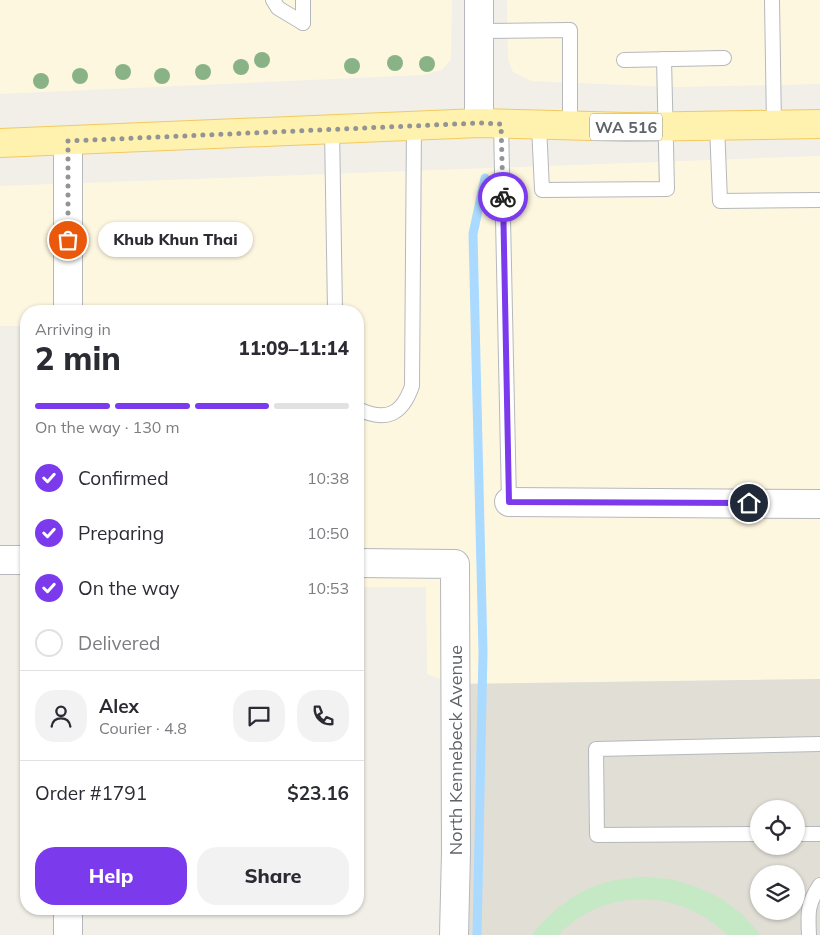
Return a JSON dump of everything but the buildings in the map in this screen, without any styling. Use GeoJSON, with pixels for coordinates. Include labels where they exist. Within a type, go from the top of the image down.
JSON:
{"type":"FeatureCollection","features":[{"type":"Feature","properties":{"kind":"main road","name":"WA 516"},"geometry":{"type":"LineString","coordinates":[[0,143],[490,123],[666,127],[820,124]]}},
{"type":"Feature","properties":{"kind":"street"},"geometry":{"type":"LineString","coordinates":[[480,0],[479,31],[490,123]]}},
{"type":"Feature","properties":{"kind":"street"},"geometry":{"type":"LineString","coordinates":[[68,141],[68,305]]}},
{"type":"Feature","properties":{"kind":"street"},"geometry":{"type":"LineString","coordinates":[[509,502],[820,504]]}},
{"type":"Feature","properties":{"kind":"street"},"geometry":{"type":"LineString","coordinates":[[0,560],[20,560]]}},
{"type":"Feature","properties":{"kind":"street","name":"North Kennebeck Avenue"},"geometry":{"type":"LineString","coordinates":[[364,563],[454,564],[456,852],[454,935]]}},
{"type":"Feature","properties":{"kind":"street"},"geometry":{"type":"LineString","coordinates":[[68,915],[68,935]]}},
{"type":"Feature","properties":{"kind":"lane"},"geometry":{"type":"LineString","coordinates":[[273,0],[278,8],[303,23],[303,0]]}},
{"type":"Feature","properties":{"kind":"lane"},"geometry":{"type":"LineString","coordinates":[[772,0],[774,124]]}},
{"type":"Feature","properties":{"kind":"lane"},"geometry":{"type":"LineString","coordinates":[[479,31],[570,30],[570,126]]}},
{"type":"Feature","properties":{"kind":"lane"},"geometry":{"type":"LineString","coordinates":[[624,60],[724,58]]}},
{"type":"Feature","properties":{"kind":"lane"},"geometry":{"type":"LineString","coordinates":[[540,124],[542,190],[667,189],[664,59]]}},
{"type":"Feature","properties":{"kind":"lane"},"geometry":{"type":"LineString","coordinates":[[490,123],[509,502]]}},
{"type":"Feature","properties":{"kind":"lane"},"geometry":{"type":"LineString","coordinates":[[364,412],[385,416],[397,410],[408,398],[412,386],[414,126]]}},
{"type":"Feature","properties":{"kind":"lane"},"geometry":{"type":"LineString","coordinates":[[717,126],[720,201],[820,200]]}},
{"type":"Feature","properties":{"kind":"lane"},"geometry":{"type":"LineString","coordinates":[[332,129],[335,305]]}},
{"type":"Feature","properties":{"kind":"lane"},"geometry":{"type":"LineString","coordinates":[[750,834],[597,835],[596,749],[820,744]]}},
{"type":"Feature","properties":{"kind":"lane"},"geometry":{"type":"LineString","coordinates":[[805,834],[820,834]]}},
{"type":"Feature","properties":{"kind":"lane"},"geometry":{"type":"LineString","coordinates":[[809,935],[808,911],[812,896],[820,884]]}},
{"type":"Feature","properties":{"kind":"shaded area"},"geometry":{"type":"Polygon","coordinates":[[[0,0],[452,0],[451,59],[442,70],[423,75],[0,94],[0,0]]]}},
{"type":"Feature","properties":{"kind":"shaded area"},"geometry":{"type":"Polygon","coordinates":[[[507,0],[820,0],[820,84],[673,87],[532,81],[513,72],[508,59],[507,0]]]}},
{"type":"Feature","properties":{"kind":"shaded area"},"geometry":{"type":"Polygon","coordinates":[[[820,156],[820,679],[455,684],[427,674],[426,587],[364,587],[364,305],[20,305],[20,326],[0,326],[0,186],[820,156]]]}},
{"type":"Feature","properties":{"kind":"shaded area"},"geometry":{"type":"Polygon","coordinates":[[[820,679],[820,935],[454,935],[455,684],[820,679]]]}},
{"type":"Feature","properties":{"kind":"green space"},"geometry":{"type":"Polygon","coordinates":[[[643,877],[671,879],[697,887],[722,899],[744,916],[760,935],[727,935],[708,920],[687,908],[665,902],[642,899],[598,908],[577,919],[558,935],[532,935],[549,916],[580,893],[603,883],[619,879],[643,877]]]}},
{"type":"Feature","properties":{"kind":"waterway"},"geometry":{"type":"LineString","coordinates":[[477,935],[483,652],[473,234],[485,178]]}},
{"type":"Feature","properties":{"kind":"way so far"},"geometry":{"type":"LineString","coordinates":[[68,240],[68,141],[479,123],[501,124],[503,197]]}},
{"type":"Feature","properties":{"kind":"place","name":"Khub Khun Thai"},"geometry":{"type":"Point","coordinates":[68,240]}},
{"type":"Feature","properties":{"kind":"route"},"geometry":{"type":"LineString","coordinates":[[503,197],[509,502],[749,503]]}}]}
